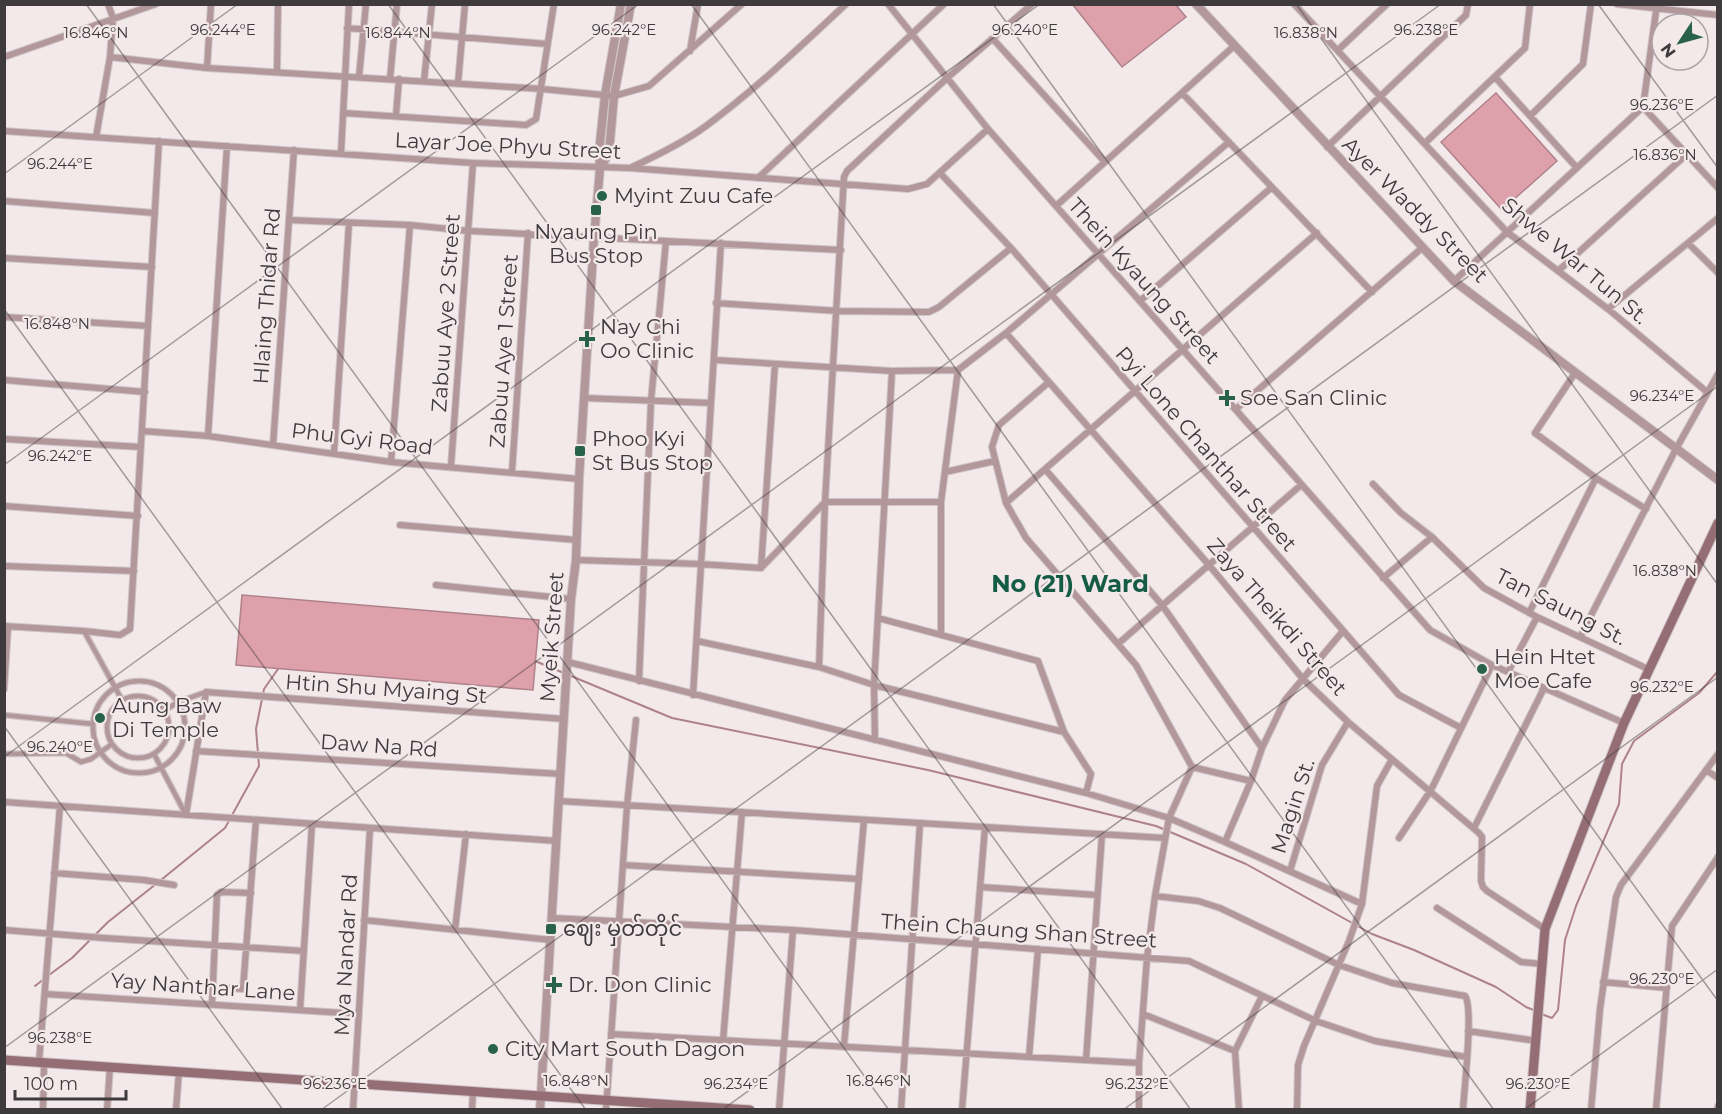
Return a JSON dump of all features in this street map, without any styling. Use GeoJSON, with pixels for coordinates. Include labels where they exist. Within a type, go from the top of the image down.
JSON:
{"type":"FeatureCollection","features":[{"type":"Feature","properties":{"kind":"main road"},"geometry":{"type":"LineString","coordinates":[[1530,1110],[1545,929],[1624,723],[1718,523]]}},
{"type":"Feature","properties":{"kind":"main road"},"geometry":{"type":"LineString","coordinates":[[4,1060],[541,1096],[606,1105],[750,1110]]}},
{"type":"Feature","properties":{"kind":"street"},"geometry":{"type":"LineString","coordinates":[[96,137],[110,57],[113,18],[108,4]]}},
{"type":"Feature","properties":{"kind":"street"},"geometry":{"type":"LineString","coordinates":[[4,57],[156,4]]}},
{"type":"Feature","properties":{"kind":"street"},"geometry":{"type":"LineString","coordinates":[[207,68],[211,4]]}},
{"type":"Feature","properties":{"kind":"street"},"geometry":{"type":"LineString","coordinates":[[277,72],[278,4]]}},
{"type":"Feature","properties":{"kind":"street"},"geometry":{"type":"LineString","coordinates":[[341,153],[349,4]]}},
{"type":"Feature","properties":{"kind":"street"},"geometry":{"type":"LineString","coordinates":[[359,77],[366,4]]}},
{"type":"Feature","properties":{"kind":"street"},"geometry":{"type":"LineString","coordinates":[[390,79],[397,4]]}},
{"type":"Feature","properties":{"kind":"street"},"geometry":{"type":"LineString","coordinates":[[424,81],[432,4]]}},
{"type":"Feature","properties":{"kind":"street"},"geometry":{"type":"LineString","coordinates":[[458,83],[465,4]]}},
{"type":"Feature","properties":{"kind":"street"},"geometry":{"type":"LineString","coordinates":[[344,113],[526,125],[536,119],[554,4]]}},
{"type":"Feature","properties":{"kind":"street"},"geometry":{"type":"LineString","coordinates":[[609,95],[621,4]]}},
{"type":"Feature","properties":{"kind":"street"},"geometry":{"type":"LineString","coordinates":[[609,95],[630,4]]}},
{"type":"Feature","properties":{"kind":"street"},"geometry":{"type":"LineString","coordinates":[[690,52],[698,4]]}},
{"type":"Feature","properties":{"kind":"street"},"geometry":{"type":"LineString","coordinates":[[110,57],[207,68],[399,79],[609,95],[649,86],[742,4]]}},
{"type":"Feature","properties":{"kind":"street"},"geometry":{"type":"LineString","coordinates":[[834,4],[839,10]]}},
{"type":"Feature","properties":{"kind":"street"},"geometry":{"type":"LineString","coordinates":[[630,168],[670,149],[705,127],[846,4]]}},
{"type":"Feature","properties":{"kind":"street","name":"Thein Kyaung Street"},"geometry":{"type":"LineString","coordinates":[[888,4],[988,129],[1430,630],[1492,665],[1624,723]]}},
{"type":"Feature","properties":{"kind":"street"},"geometry":{"type":"LineString","coordinates":[[758,178],[944,4]]}},
{"type":"Feature","properties":{"kind":"street"},"geometry":{"type":"LineString","coordinates":[[819,667],[825,502],[841,250],[842,183],[847,171],[946,79],[1032,4]]}},
{"type":"Feature","properties":{"kind":"street","name":"Ayer Waddy Street"},"geometry":{"type":"LineString","coordinates":[[1196,4],[1454,281],[1718,480]]}},
{"type":"Feature","properties":{"kind":"street","name":"Shwe War Tun St."},"geometry":{"type":"LineString","coordinates":[[1294,4],[1508,232],[1608,309],[1707,392]]}},
{"type":"Feature","properties":{"kind":"street"},"geometry":{"type":"LineString","coordinates":[[1327,147],[1466,15],[1468,4]]}},
{"type":"Feature","properties":{"kind":"street"},"geometry":{"type":"LineString","coordinates":[[1425,143],[1526,48],[1530,4]]}},
{"type":"Feature","properties":{"kind":"street"},"geometry":{"type":"LineString","coordinates":[[1530,116],[1583,64],[1591,4]]}},
{"type":"Feature","properties":{"kind":"street"},"geometry":{"type":"LineString","coordinates":[[1617,4],[1718,15]]}},
{"type":"Feature","properties":{"kind":"street"},"geometry":{"type":"LineString","coordinates":[[1338,50],[1382,6]]}},
{"type":"Feature","properties":{"kind":"street"},"geometry":{"type":"LineString","coordinates":[[1454,281],[1643,107],[1657,7]]}},
{"type":"Feature","properties":{"kind":"street"},"geometry":{"type":"LineString","coordinates":[[347,28],[547,45]]}},
{"type":"Feature","properties":{"kind":"street"},"geometry":{"type":"LineString","coordinates":[[993,39],[1105,162]]}},
{"type":"Feature","properties":{"kind":"street"},"geometry":{"type":"LineString","coordinates":[[1056,206],[1234,46]]}},
{"type":"Feature","properties":{"kind":"street"},"geometry":{"type":"LineString","coordinates":[[1495,77],[1577,168]]}},
{"type":"Feature","properties":{"kind":"street"},"geometry":{"type":"LineString","coordinates":[[396,115],[399,79]]}},
{"type":"Feature","properties":{"kind":"street"},"geometry":{"type":"LineString","coordinates":[[1182,93],[1372,292]]}},
{"type":"Feature","properties":{"kind":"street","name":"Myeik Street"},"geometry":{"type":"LineString","coordinates":[[540,1110],[576,560],[594,237],[600,168],[609,153],[609,95]]}},
{"type":"Feature","properties":{"kind":"street"},"geometry":{"type":"LineString","coordinates":[[1643,107],[1718,188]]}},
{"type":"Feature","properties":{"kind":"street","name":"Layar Joe Phyu Street"},"geometry":{"type":"LineString","coordinates":[[4,131],[473,163],[630,168],[909,189],[927,184],[988,129]]}},
{"type":"Feature","properties":{"kind":"street"},"geometry":{"type":"LineString","coordinates":[[4,689],[6,626],[120,635],[130,629],[159,141]]}},
{"type":"Feature","properties":{"kind":"street"},"geometry":{"type":"LineString","coordinates":[[715,360],[892,371],[958,370],[1006,333],[1229,141]]}},
{"type":"Feature","properties":{"kind":"street"},"geometry":{"type":"LineString","coordinates":[[208,436],[228,146]]}},
{"type":"Feature","properties":{"kind":"street","name":"Hlaing Thidar Rd"},"geometry":{"type":"LineString","coordinates":[[273,445],[294,150]]}},
{"type":"Feature","properties":{"kind":"street"},"geometry":{"type":"LineString","coordinates":[[1558,270],[1686,154]]}},
{"type":"Feature","properties":{"kind":"street","name":"Zabuu Aye 2 Street"},"geometry":{"type":"LineString","coordinates":[[451,466],[473,163]]}},
{"type":"Feature","properties":{"kind":"street","name":"Pyi Lone Chanthar Street"},"geometry":{"type":"LineString","coordinates":[[940,173],[1011,249],[1399,695],[1461,728]]}},
{"type":"Feature","properties":{"kind":"street"},"geometry":{"type":"LineString","coordinates":[[1140,301],[1272,187]]}},
{"type":"Feature","properties":{"kind":"street"},"geometry":{"type":"LineString","coordinates":[[4,201],[155,213]]}},
{"type":"Feature","properties":{"kind":"street"},"geometry":{"type":"LineString","coordinates":[[1608,309],[1718,218]]}},
{"type":"Feature","properties":{"kind":"street"},"geometry":{"type":"LineString","coordinates":[[289,220],[841,250]]}},
{"type":"Feature","properties":{"kind":"street"},"geometry":{"type":"LineString","coordinates":[[334,453],[349,224]]}},
{"type":"Feature","properties":{"kind":"street"},"geometry":{"type":"LineString","coordinates":[[391,462],[410,225]]}},
{"type":"Feature","properties":{"kind":"street","name":"Zabuu Aye 1 Street"},"geometry":{"type":"LineString","coordinates":[[512,471],[528,233]]}},
{"type":"Feature","properties":{"kind":"street"},"geometry":{"type":"LineString","coordinates":[[1006,503],[1317,233]]}},
{"type":"Feature","properties":{"kind":"street"},"geometry":{"type":"LineString","coordinates":[[639,681],[651,401],[666,241]]}},
{"type":"Feature","properties":{"kind":"street"},"geometry":{"type":"LineString","coordinates":[[693,695],[721,243]]}},
{"type":"Feature","properties":{"kind":"street"},"geometry":{"type":"LineString","coordinates":[[1688,243],[1718,273]]}},
{"type":"Feature","properties":{"kind":"street"},"geometry":{"type":"LineString","coordinates":[[1236,409],[1422,248]]}},
{"type":"Feature","properties":{"kind":"street"},"geometry":{"type":"LineString","coordinates":[[716,303],[837,311],[929,312],[939,307],[1011,249]]}},
{"type":"Feature","properties":{"kind":"street"},"geometry":{"type":"LineString","coordinates":[[4,258],[152,267]]}},
{"type":"Feature","properties":{"kind":"street"},"geometry":{"type":"LineString","coordinates":[[4,317],[148,326]]}},
{"type":"Feature","properties":{"kind":"street","name":"Zaya Theikdi Street"},"geometry":{"type":"LineString","coordinates":[[1006,333],[1209,565],[1303,679],[1348,722],[1474,828]]}},
{"type":"Feature","properties":{"kind":"street"},"geometry":{"type":"LineString","coordinates":[[761,568],[775,364]]}},
{"type":"Feature","properties":{"kind":"street"},"geometry":{"type":"LineString","coordinates":[[941,635],[941,502],[958,370]]}},
{"type":"Feature","properties":{"kind":"street"},"geometry":{"type":"LineString","coordinates":[[875,740],[874,685],[892,371]]}},
{"type":"Feature","properties":{"kind":"street"},"geometry":{"type":"LineString","coordinates":[[1575,373],[1535,434],[1596,478],[1646,509]]}},
{"type":"Feature","properties":{"kind":"street"},"geometry":{"type":"LineString","coordinates":[[1580,637],[1676,449],[1718,374]]}},
{"type":"Feature","properties":{"kind":"street"},"geometry":{"type":"LineString","coordinates":[[4,380],[145,392]]}},
{"type":"Feature","properties":{"kind":"street"},"geometry":{"type":"LineString","coordinates":[[1049,382],[999,424],[992,447],[1006,503],[1026,538],[1136,665],[1192,767],[1251,781]]}},
{"type":"Feature","properties":{"kind":"street"},"geometry":{"type":"LineString","coordinates":[[584,398],[711,403]]}},
{"type":"Feature","properties":{"kind":"street","name":"Phu Gyi Road"},"geometry":{"type":"LineString","coordinates":[[142,432],[208,436],[391,462],[512,471],[579,479]]}},
{"type":"Feature","properties":{"kind":"street"},"geometry":{"type":"LineString","coordinates":[[4,439],[141,447]]}},
{"type":"Feature","properties":{"kind":"street"},"geometry":{"type":"LineString","coordinates":[[945,472],[995,461]]}},
{"type":"Feature","properties":{"kind":"street"},"geometry":{"type":"LineString","coordinates":[[1046,469],[1162,605],[1262,748]]}},
{"type":"Feature","properties":{"kind":"street"},"geometry":{"type":"LineString","coordinates":[[1529,613],[1596,478]]}},
{"type":"Feature","properties":{"kind":"street","name":"Tan Saung St."},"geometry":{"type":"LineString","coordinates":[[1373,484],[1401,513],[1432,537],[1484,588],[1537,617],[1648,669]]}},
{"type":"Feature","properties":{"kind":"street"},"geometry":{"type":"LineString","coordinates":[[1119,643],[1301,485]]}},
{"type":"Feature","properties":{"kind":"street"},"geometry":{"type":"LineString","coordinates":[[576,560],[761,568],[825,502],[941,502]]}},
{"type":"Feature","properties":{"kind":"street"},"geometry":{"type":"LineString","coordinates":[[4,506],[138,516]]}},
{"type":"Feature","properties":{"kind":"street"},"geometry":{"type":"LineString","coordinates":[[400,525],[577,540]]}},
{"type":"Feature","properties":{"kind":"street"},"geometry":{"type":"LineString","coordinates":[[1383,578],[1432,537]]}},
{"type":"Feature","properties":{"kind":"street"},"geometry":{"type":"LineString","coordinates":[[4,566],[134,571]]}},
{"type":"Feature","properties":{"kind":"street"},"geometry":{"type":"LineString","coordinates":[[436,585],[572,599]]}},
{"type":"Feature","properties":{"kind":"street"},"geometry":{"type":"LineString","coordinates":[[1508,672],[1537,617]]}},
{"type":"Feature","properties":{"kind":"street"},"geometry":{"type":"LineString","coordinates":[[878,618],[1038,661],[1064,732],[1091,774],[1086,793]]}},
{"type":"Feature","properties":{"kind":"street"},"geometry":{"type":"LineString","coordinates":[[84,631],[122,700]]}},
{"type":"Feature","properties":{"kind":"street"},"geometry":{"type":"LineString","coordinates":[[1225,842],[1251,781],[1262,748],[1285,700],[1343,631]]}},
{"type":"Feature","properties":{"kind":"street"},"geometry":{"type":"LineString","coordinates":[[697,641],[819,667],[874,685],[1064,732]]}},
{"type":"Feature","properties":{"kind":"street"},"geometry":{"type":"LineString","coordinates":[[568,662],[1086,793],[1225,842],[1290,871],[1361,908]]}},
{"type":"Feature","properties":{"kind":"street"},"geometry":{"type":"LineString","coordinates":[[1399,838],[1431,790],[1492,665]]}},
{"type":"Feature","properties":{"kind":"street"},"geometry":{"type":"LineString","coordinates":[[141,681],[155,684],[168,691],[178,702],[184,716],[185,730],[182,745],[174,757],[162,767],[149,772],[129,771],[110,762],[100,751],[93,724],[96,710],[103,698],[114,688],[127,682],[141,681]]}},
{"type":"Feature","properties":{"kind":"street"},"geometry":{"type":"LineString","coordinates":[[1544,688],[1474,828],[1482,837],[1480,881],[1483,887],[1545,929]]}},
{"type":"Feature","properties":{"kind":"street"},"geometry":{"type":"LineString","coordinates":[[164,711],[178,702],[206,692],[186,815]]}},
{"type":"Feature","properties":{"kind":"street","name":"Htin Shu Myaing St"},"geometry":{"type":"LineString","coordinates":[[206,692],[564,719]]}},
{"type":"Feature","properties":{"kind":"street"},"geometry":{"type":"LineString","coordinates":[[132,696],[142,696],[152,699],[164,711],[169,725],[168,735],[165,744],[154,754],[140,759],[130,758],[112,744],[107,727],[109,716],[122,700],[132,696]]}},
{"type":"Feature","properties":{"kind":"street"},"geometry":{"type":"LineString","coordinates":[[4,715],[93,724]]}},
{"type":"Feature","properties":{"kind":"street"},"geometry":{"type":"LineString","coordinates":[[606,1105],[627,806],[636,720]]}},
{"type":"Feature","properties":{"kind":"street","name":"Magin St."},"geometry":{"type":"LineString","coordinates":[[1290,871],[1322,765],[1348,722]]}},
{"type":"Feature","properties":{"kind":"street"},"geometry":{"type":"LineString","coordinates":[[4,754],[66,753],[81,762],[92,759],[112,744]]}},
{"type":"Feature","properties":{"kind":"street","name":"Daw Na Rd"},"geometry":{"type":"LineString","coordinates":[[196,751],[561,774]]}},
{"type":"Feature","properties":{"kind":"street"},"geometry":{"type":"LineString","coordinates":[[154,754],[186,815]]}},
{"type":"Feature","properties":{"kind":"street"},"geometry":{"type":"LineString","coordinates":[[1591,1110],[1603,982],[1616,897],[1621,885],[1718,754]]}},
{"type":"Feature","properties":{"kind":"street"},"geometry":{"type":"LineString","coordinates":[[1297,1110],[1298,1065],[1361,908],[1377,786],[1392,759]]}},
{"type":"Feature","properties":{"kind":"street"},"geometry":{"type":"LineString","coordinates":[[1139,1110],[1139,1063],[1147,957],[1155,896],[1168,822],[1192,767]]}},
{"type":"Feature","properties":{"kind":"street"},"geometry":{"type":"LineString","coordinates":[[1706,770],[1718,778]]}},
{"type":"Feature","properties":{"kind":"street"},"geometry":{"type":"LineString","coordinates":[[559,801],[1166,837]]}},
{"type":"Feature","properties":{"kind":"street"},"geometry":{"type":"LineString","coordinates":[[4,802],[557,841]]}},
{"type":"Feature","properties":{"kind":"street"},"geometry":{"type":"LineString","coordinates":[[43,1110],[42,1062],[46,973],[60,806]]}},
{"type":"Feature","properties":{"kind":"street"},"geometry":{"type":"LineString","coordinates":[[723,1041],[742,812]]}},
{"type":"Feature","properties":{"kind":"street"},"geometry":{"type":"LineString","coordinates":[[213,987],[243,989],[256,820]]}},
{"type":"Feature","properties":{"kind":"street"},"geometry":{"type":"LineString","coordinates":[[844,1046],[864,820]]}},
{"type":"Feature","properties":{"kind":"street"},"geometry":{"type":"LineString","coordinates":[[901,1110],[920,823]]}},
{"type":"Feature","properties":{"kind":"street"},"geometry":{"type":"LineString","coordinates":[[300,1010],[312,824]]}},
{"type":"Feature","properties":{"kind":"street"},"geometry":{"type":"LineString","coordinates":[[962,1110],[985,827]]}},
{"type":"Feature","properties":{"kind":"street","name":"Mya Nandar Rd"},"geometry":{"type":"LineString","coordinates":[[353,1110],[370,828]]}},
{"type":"Feature","properties":{"kind":"street"},"geometry":{"type":"LineString","coordinates":[[456,930],[466,834]]}},
{"type":"Feature","properties":{"kind":"street"},"geometry":{"type":"LineString","coordinates":[[1086,1060],[1102,834]]}},
{"type":"Feature","properties":{"kind":"street"},"geometry":{"type":"LineString","coordinates":[[1656,1110],[1672,926],[1717,858]]}},
{"type":"Feature","properties":{"kind":"street"},"geometry":{"type":"LineString","coordinates":[[623,865],[859,879]]}},
{"type":"Feature","properties":{"kind":"street"},"geometry":{"type":"LineString","coordinates":[[54,873],[144,880],[174,885]]}},
{"type":"Feature","properties":{"kind":"street"},"geometry":{"type":"LineString","coordinates":[[980,887],[1097,895]]}},
{"type":"Feature","properties":{"kind":"street"},"geometry":{"type":"LineString","coordinates":[[212,1004],[217,895],[221,892],[251,893]]}},
{"type":"Feature","properties":{"kind":"street"},"geometry":{"type":"LineString","coordinates":[[1155,896],[1198,901],[1220,908],[1339,965],[1392,983],[1464,996],[1468,1001],[1468,1032],[1463,1110]]}},
{"type":"Feature","properties":{"kind":"street"},"geometry":{"type":"LineString","coordinates":[[1437,908],[1521,962],[1543,964]]}},
{"type":"Feature","properties":{"kind":"street","name":"Thein Chaung Shan Street"},"geometry":{"type":"LineString","coordinates":[[552,918],[793,930],[1189,961],[1316,1021],[1375,1041],[1467,1057]]}},
{"type":"Feature","properties":{"kind":"street"},"geometry":{"type":"LineString","coordinates":[[364,920],[551,940]]}},
{"type":"Feature","properties":{"kind":"street"},"geometry":{"type":"LineString","coordinates":[[4,930],[304,951]]}},
{"type":"Feature","properties":{"kind":"street"},"geometry":{"type":"LineString","coordinates":[[779,1110],[793,930]]}},
{"type":"Feature","properties":{"kind":"street"},"geometry":{"type":"LineString","coordinates":[[1029,1057],[1038,949]]}},
{"type":"Feature","properties":{"kind":"street"},"geometry":{"type":"LineString","coordinates":[[1603,982],[1667,988]]}},
{"type":"Feature","properties":{"kind":"street","name":"Yay Nanthar Lane"},"geometry":{"type":"LineString","coordinates":[[45,994],[359,1014]]}},
{"type":"Feature","properties":{"kind":"street"},"geometry":{"type":"LineString","coordinates":[[1239,1110],[1235,1051],[1262,996]]}},
{"type":"Feature","properties":{"kind":"street"},"geometry":{"type":"LineString","coordinates":[[1143,1014],[1235,1051]]}},
{"type":"Feature","properties":{"kind":"street"},"geometry":{"type":"LineString","coordinates":[[1468,1032],[1537,1041]]}},
{"type":"Feature","properties":{"kind":"street"},"geometry":{"type":"LineString","coordinates":[[611,1034],[1139,1063]]}},
{"type":"Feature","properties":{"kind":"street"},"geometry":{"type":"LineString","coordinates":[[107,1110],[110,1067]]}},
{"type":"Feature","properties":{"kind":"street"},"geometry":{"type":"LineString","coordinates":[[176,1110],[180,1071]]}},
{"type":"Feature","properties":{"kind":"street"},"geometry":{"type":"LineString","coordinates":[[472,1110],[473,1092]]}},
{"type":"Feature","properties":{"kind":"shaded area"},"geometry":{"type":"Polygon","coordinates":[[[1073,5],[1176,5],[1186,17],[1122,67],[1073,5]]]}},
{"type":"Feature","properties":{"kind":"shaded area"},"geometry":{"type":"Polygon","coordinates":[[[1496,93],[1557,161],[1502,210],[1441,142],[1496,93]]]}},
{"type":"Feature","properties":{"kind":"shaded area"},"geometry":{"type":"Polygon","coordinates":[[[242,595],[539,620],[533,690],[236,665],[242,595]]]}},
{"type":"Feature","properties":{"kind":"waterway"},"geometry":{"type":"LineString","coordinates":[[535,661],[672,718],[928,770],[1156,826],[1246,864],[1372,934],[1496,987],[1536,1011]]}},
{"type":"Feature","properties":{"kind":"waterway"},"geometry":{"type":"LineString","coordinates":[[161,880],[225,828],[259,766],[256,729],[264,689],[278,669]]}},
{"type":"Feature","properties":{"kind":"waterway"},"geometry":{"type":"LineString","coordinates":[[1541,1014],[1552,1018],[1558,1010],[1565,940],[1576,906],[1619,804],[1622,764],[1634,741],[1699,693],[1718,671]]}},
{"type":"Feature","properties":{"kind":"waterway"},"geometry":{"type":"LineString","coordinates":[[49,975],[72,958],[108,922],[156,884]]}},
{"type":"Feature","properties":{"kind":"waterway"},"geometry":{"type":"LineString","coordinates":[[35,986],[44,979]]}},
{"type":"Feature","properties":{"kind":"place","name":"Myint Zuu Cafe"},"geometry":{"type":"Point","coordinates":[602,196]}},
{"type":"Feature","properties":{"kind":"place","name":"Nyaung Pin Bus Stop"},"geometry":{"type":"Point","coordinates":[596,210]}},
{"type":"Feature","properties":{"kind":"place","name":"Nay Chi Oo Clinic"},"geometry":{"type":"Point","coordinates":[587,339]}},
{"type":"Feature","properties":{"kind":"place","name":"Soe San Clinic"},"geometry":{"type":"Point","coordinates":[1227,398]}},
{"type":"Feature","properties":{"kind":"place","name":"Phoo Kyi St Bus Stop"},"geometry":{"type":"Point","coordinates":[580,451]}},
{"type":"Feature","properties":{"kind":"place","name":"Hein Htet Moe Cafe"},"geometry":{"type":"Point","coordinates":[1482,669]}},
{"type":"Feature","properties":{"kind":"place","name":"Aung Baw Di Temple"},"geometry":{"type":"Point","coordinates":[100,718]}},
{"type":"Feature","properties":{"kind":"place","name":"ဈေး မှတ်တိုင်"},"geometry":{"type":"Point","coordinates":[551,929]}},
{"type":"Feature","properties":{"kind":"place","name":"Dr. Don Clinic"},"geometry":{"type":"Point","coordinates":[554,985]}},
{"type":"Feature","properties":{"kind":"place","name":"City Mart South Dagon"},"geometry":{"type":"Point","coordinates":[493,1049]}},
{"type":"Feature","properties":{"kind":"district","name":"No (21) Ward"},"geometry":{"type":"Point","coordinates":[1070,584]}}]}
